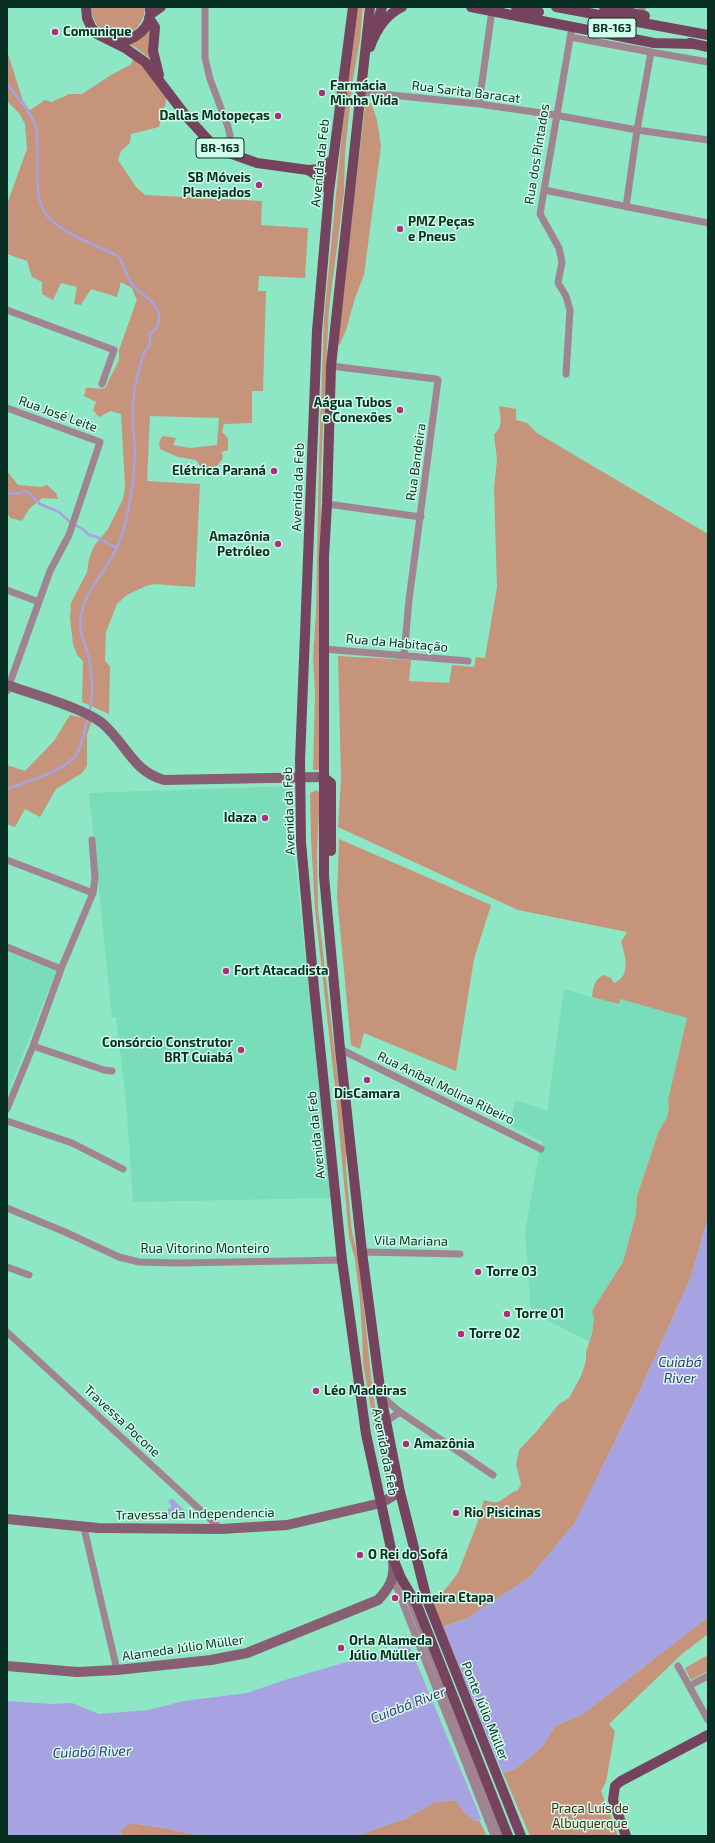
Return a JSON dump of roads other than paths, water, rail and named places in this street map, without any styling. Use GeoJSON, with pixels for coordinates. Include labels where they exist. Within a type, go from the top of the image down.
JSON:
{"type":"FeatureCollection","features":[{"type":"Feature","properties":{"kind":"main road","name":"BR-163"},"geometry":{"type":"LineString","coordinates":[[86,7],[87,18],[91,27],[97,34],[105,39],[115,42],[139,56],[160,79],[196,127],[210,142],[229,153],[257,163],[308,170],[322,169],[333,159]]}},
{"type":"Feature","properties":{"kind":"main road"},"geometry":{"type":"LineString","coordinates":[[115,42],[134,38],[142,32],[150,13],[161,7]]}},
{"type":"Feature","properties":{"kind":"main road","name":"Avenida da Feb"},"geometry":{"type":"LineString","coordinates":[[353,7],[329,192],[317,331],[304,637],[300,777],[301,842],[314,988],[342,1260],[366,1434],[393,1558],[406,1587],[411,1607]]}},
{"type":"Feature","properties":{"kind":"main road"},"geometry":{"type":"LineString","coordinates":[[8,687],[80,711],[96,719],[114,734],[142,770],[151,776],[164,780],[324,777],[324,557],[331,366],[366,58],[370,7]]}},
{"type":"Feature","properties":{"kind":"main road"},"geometry":{"type":"LineString","coordinates":[[366,58],[382,7]]}},
{"type":"Feature","properties":{"kind":"main road"},"geometry":{"type":"LineString","coordinates":[[373,38],[377,29],[386,19],[402,7]]}},
{"type":"Feature","properties":{"kind":"main road"},"geometry":{"type":"LineString","coordinates":[[471,7],[654,43],[695,44]]}},
{"type":"Feature","properties":{"kind":"main road","name":"BR-163"},"geometry":{"type":"LineString","coordinates":[[516,7],[708,47]]}},
{"type":"Feature","properties":{"kind":"main road","name":"BR-163"},"geometry":{"type":"LineString","coordinates":[[556,7],[708,35]]}},
{"type":"Feature","properties":{"kind":"main road","name":"BR-163"},"geometry":{"type":"LineString","coordinates":[[604,7],[642,11],[696,32]]}},
{"type":"Feature","properties":{"kind":"main road","name":"BR-163"},"geometry":{"type":"LineString","coordinates":[[150,13],[155,27],[153,51],[160,79]]}},
{"type":"Feature","properties":{"kind":"main road"},"geometry":{"type":"LineString","coordinates":[[308,170],[324,180],[329,192]]}},
{"type":"Feature","properties":{"kind":"main road","name":"Avenida da Feb"},"geometry":{"type":"LineString","coordinates":[[324,777],[329,782],[331,788],[330,878],[327,907],[340,1049],[362,1252],[381,1396],[400,1492],[427,1600]]}},
{"type":"Feature","properties":{"kind":"main road","name":"Travessa da Independencia"},"geometry":{"type":"LineString","coordinates":[[7,1519],[84,1528],[221,1529],[287,1524],[381,1503],[400,1492]]}},
{"type":"Feature","properties":{"kind":"main road"},"geometry":{"type":"LineString","coordinates":[[393,1558],[393,1578]]}},
{"type":"Feature","properties":{"kind":"main road","name":"Alameda Júlio Müller"},"geometry":{"type":"LineString","coordinates":[[7,1666],[77,1672],[117,1670],[211,1660],[247,1653],[378,1600],[390,1586],[393,1578]]}},
{"type":"Feature","properties":{"kind":"main road","name":"Ponte Júlio Müller"},"geometry":{"type":"LineString","coordinates":[[427,1600],[521,1834]]}},
{"type":"Feature","properties":{"kind":"main road","name":"Ponte Júlio Müller"},"geometry":{"type":"LineString","coordinates":[[411,1607],[508,1836]]}},
{"type":"Feature","properties":{"kind":"main road"},"geometry":{"type":"LineString","coordinates":[[626,1836],[613,1800],[615,1786],[621,1781],[708,1734]]}},
{"type":"Feature","properties":{"kind":"street"},"geometry":{"type":"LineString","coordinates":[[205,7],[205,58],[210,79],[228,127],[230,135],[229,153]]}},
{"type":"Feature","properties":{"kind":"street"},"geometry":{"type":"LineString","coordinates":[[479,104],[492,10]]}},
{"type":"Feature","properties":{"kind":"street","name":"Rua dos Pintados"},"geometry":{"type":"LineString","coordinates":[[566,374],[570,310],[566,296],[558,283],[562,262],[560,248],[540,214],[555,115],[572,27]]}},
{"type":"Feature","properties":{"kind":"street"},"geometry":{"type":"LineString","coordinates":[[570,37],[708,62]]}},
{"type":"Feature","properties":{"kind":"street"},"geometry":{"type":"LineString","coordinates":[[626,207],[637,130],[651,52]]}},
{"type":"Feature","properties":{"kind":"street","name":"Rua Sarita Baracat"},"geometry":{"type":"LineString","coordinates":[[362,92],[479,104],[708,140]]}},
{"type":"Feature","properties":{"kind":"street"},"geometry":{"type":"LineString","coordinates":[[544,190],[708,222]]}},
{"type":"Feature","properties":{"kind":"street"},"geometry":{"type":"LineString","coordinates":[[7,310],[114,350],[102,384]]}},
{"type":"Feature","properties":{"kind":"street","name":"Rua Bandeira"},"geometry":{"type":"LineString","coordinates":[[331,366],[438,380],[404,655]]}},
{"type":"Feature","properties":{"kind":"street","name":"Rua José Leite"},"geometry":{"type":"LineString","coordinates":[[7,408],[100,442],[71,528],[50,571],[39,602]]}},
{"type":"Feature","properties":{"kind":"street"},"geometry":{"type":"LineString","coordinates":[[327,504],[421,517]]}},
{"type":"Feature","properties":{"kind":"street"},"geometry":{"type":"LineString","coordinates":[[7,590],[39,602],[8,687]]}},
{"type":"Feature","properties":{"kind":"street","name":"Rua da Habitação"},"geometry":{"type":"LineString","coordinates":[[324,649],[468,661]]}},
{"type":"Feature","properties":{"kind":"street"},"geometry":{"type":"LineString","coordinates":[[7,1109],[33,1046],[61,969],[93,892],[95,878],[92,840]]}},
{"type":"Feature","properties":{"kind":"street"},"geometry":{"type":"LineString","coordinates":[[7,860],[93,892]]}},
{"type":"Feature","properties":{"kind":"street"},"geometry":{"type":"LineString","coordinates":[[7,947],[61,969]]}},
{"type":"Feature","properties":{"kind":"street"},"geometry":{"type":"LineString","coordinates":[[33,1046],[104,1070],[112,1070]]}},
{"type":"Feature","properties":{"kind":"street","name":"Rua Aníbal Molina Ribeiro"},"geometry":{"type":"LineString","coordinates":[[340,1049],[541,1148]]}},
{"type":"Feature","properties":{"kind":"street"},"geometry":{"type":"LineString","coordinates":[[7,1120],[72,1143],[123,1169]]}},
{"type":"Feature","properties":{"kind":"street","name":"Rua Vitorino Monteiro"},"geometry":{"type":"LineString","coordinates":[[7,1208],[119,1256],[139,1262],[178,1263],[342,1260]]}},
{"type":"Feature","properties":{"kind":"street","name":"Vila Mariana"},"geometry":{"type":"LineString","coordinates":[[362,1252],[460,1254]]}},
{"type":"Feature","properties":{"kind":"street"},"geometry":{"type":"LineString","coordinates":[[7,1267],[29,1276]]}},
{"type":"Feature","properties":{"kind":"street","name":"Travessa Pocone"},"geometry":{"type":"LineString","coordinates":[[7,1332],[221,1529]]}},
{"type":"Feature","properties":{"kind":"street"},"geometry":{"type":"LineString","coordinates":[[381,1396],[400,1412],[493,1475]]}},
{"type":"Feature","properties":{"kind":"street"},"geometry":{"type":"LineString","coordinates":[[386,1422],[400,1412]]}},
{"type":"Feature","properties":{"kind":"street"},"geometry":{"type":"LineString","coordinates":[[84,1528],[117,1670]]}},
{"type":"Feature","properties":{"kind":"street"},"geometry":{"type":"LineString","coordinates":[[393,1578],[411,1607],[501,1836]]}},
{"type":"Feature","properties":{"kind":"street"},"geometry":{"type":"LineString","coordinates":[[411,1607],[494,1836]]}},
{"type":"Feature","properties":{"kind":"street"},"geometry":{"type":"LineString","coordinates":[[678,1666],[708,1720]]}},
{"type":"Feature","properties":{"kind":"street"},"geometry":{"type":"LineString","coordinates":[[689,1686],[708,1676]]}},
{"type":"Feature","properties":{"kind":"street"},"geometry":{"type":"LineString","coordinates":[[701,1707],[708,1703]]}},
{"type":"Feature","properties":{"kind":"water","name":"Cuiabá River"},"geometry":{"type":"Polygon","coordinates":[[[708,1217],[708,1617],[583,1714],[555,1726],[542,1747],[514,1770],[503,1773],[485,1817],[475,1821],[465,1813],[455,1800],[435,1802],[407,1818],[356,1836],[200,1836],[165,1828],[131,1823],[120,1830],[121,1836],[7,1836],[7,1701],[52,1704],[72,1703],[99,1714],[148,1710],[184,1701],[247,1693],[347,1662],[387,1654],[408,1641],[468,1618],[529,1578],[575,1523],[641,1388],[691,1277],[708,1217]]]}},
{"type":"Feature","properties":{"kind":"water"},"geometry":{"type":"Polygon","coordinates":[[[172,1498],[186,1512],[183,1515],[168,1515],[168,1509],[172,1506],[168,1502],[172,1498]]]}},
{"type":"Feature","properties":{"kind":"waterway"},"geometry":{"type":"LineString","coordinates":[[7,84],[26,108],[35,124],[38,148],[38,187],[43,210],[50,219],[66,231],[118,256],[130,281],[152,302],[159,313],[159,320],[156,329],[149,334],[149,347],[145,350],[135,388],[133,407],[133,430],[135,445],[133,480],[125,524],[115,551],[90,591],[81,615],[81,632],[88,653],[92,675],[92,698],[89,713]]}},
{"type":"Feature","properties":{"kind":"waterway"},"geometry":{"type":"LineString","coordinates":[[7,493],[14,494],[27,491],[40,504],[59,512],[71,523],[83,529],[89,535],[97,537],[116,548]]}},
{"type":"Feature","properties":{"kind":"waterway"},"geometry":{"type":"LineString","coordinates":[[7,789],[36,779],[67,764],[79,750],[88,717]]}},
{"type":"Feature","properties":{"kind":"place","name":"Comunique"},"geometry":{"type":"Point","coordinates":[55,32]}},
{"type":"Feature","properties":{"kind":"place","name":"Farmácia Minha Vida"},"geometry":{"type":"Point","coordinates":[322,93]}},
{"type":"Feature","properties":{"kind":"place","name":"Dallas Motopeças"},"geometry":{"type":"Point","coordinates":[278,116]}},
{"type":"Feature","properties":{"kind":"place","name":"SB Móveis Planejados"},"geometry":{"type":"Point","coordinates":[259,185]}},
{"type":"Feature","properties":{"kind":"place","name":"PMZ Peças e Pneus"},"geometry":{"type":"Point","coordinates":[400,229]}},
{"type":"Feature","properties":{"kind":"place","name":"Aágua Tubos e Conexões"},"geometry":{"type":"Point","coordinates":[400,410]}},
{"type":"Feature","properties":{"kind":"place","name":"Elétrica Paraná"},"geometry":{"type":"Point","coordinates":[274,471]}},
{"type":"Feature","properties":{"kind":"place","name":"Amazônia Petróleo"},"geometry":{"type":"Point","coordinates":[278,544]}},
{"type":"Feature","properties":{"kind":"place","name":"Idaza"},"geometry":{"type":"Point","coordinates":[265,818]}},
{"type":"Feature","properties":{"kind":"place","name":"Fort Atacadista"},"geometry":{"type":"Point","coordinates":[226,971]}},
{"type":"Feature","properties":{"kind":"place","name":"Consórcio Construtor BRT Cuiabá"},"geometry":{"type":"Point","coordinates":[241,1050]}},
{"type":"Feature","properties":{"kind":"place","name":"DisCamara"},"geometry":{"type":"Point","coordinates":[367,1080]}},
{"type":"Feature","properties":{"kind":"place","name":"Torre 03"},"geometry":{"type":"Point","coordinates":[478,1272]}},
{"type":"Feature","properties":{"kind":"place","name":"Torre 01"},"geometry":{"type":"Point","coordinates":[507,1314]}},
{"type":"Feature","properties":{"kind":"place","name":"Torre 02"},"geometry":{"type":"Point","coordinates":[461,1334]}},
{"type":"Feature","properties":{"kind":"place","name":"Léo Madeiras"},"geometry":{"type":"Point","coordinates":[316,1391]}},
{"type":"Feature","properties":{"kind":"place","name":"Amazônia"},"geometry":{"type":"Point","coordinates":[406,1444]}},
{"type":"Feature","properties":{"kind":"place","name":"Rio Pisicinas"},"geometry":{"type":"Point","coordinates":[456,1513]}},
{"type":"Feature","properties":{"kind":"place","name":"O Rei do Sofá"},"geometry":{"type":"Point","coordinates":[360,1555]}},
{"type":"Feature","properties":{"kind":"place","name":"Primeira Etapa"},"geometry":{"type":"Point","coordinates":[395,1598]}},
{"type":"Feature","properties":{"kind":"place","name":"Orla Alameda Júlio Müller"},"geometry":{"type":"Point","coordinates":[341,1648]}},
{"type":"Feature","properties":{"kind":"park label","name":"Praça Luís de Albuquerque"},"geometry":{"type":"Point","coordinates":[590,1816]}}]}
